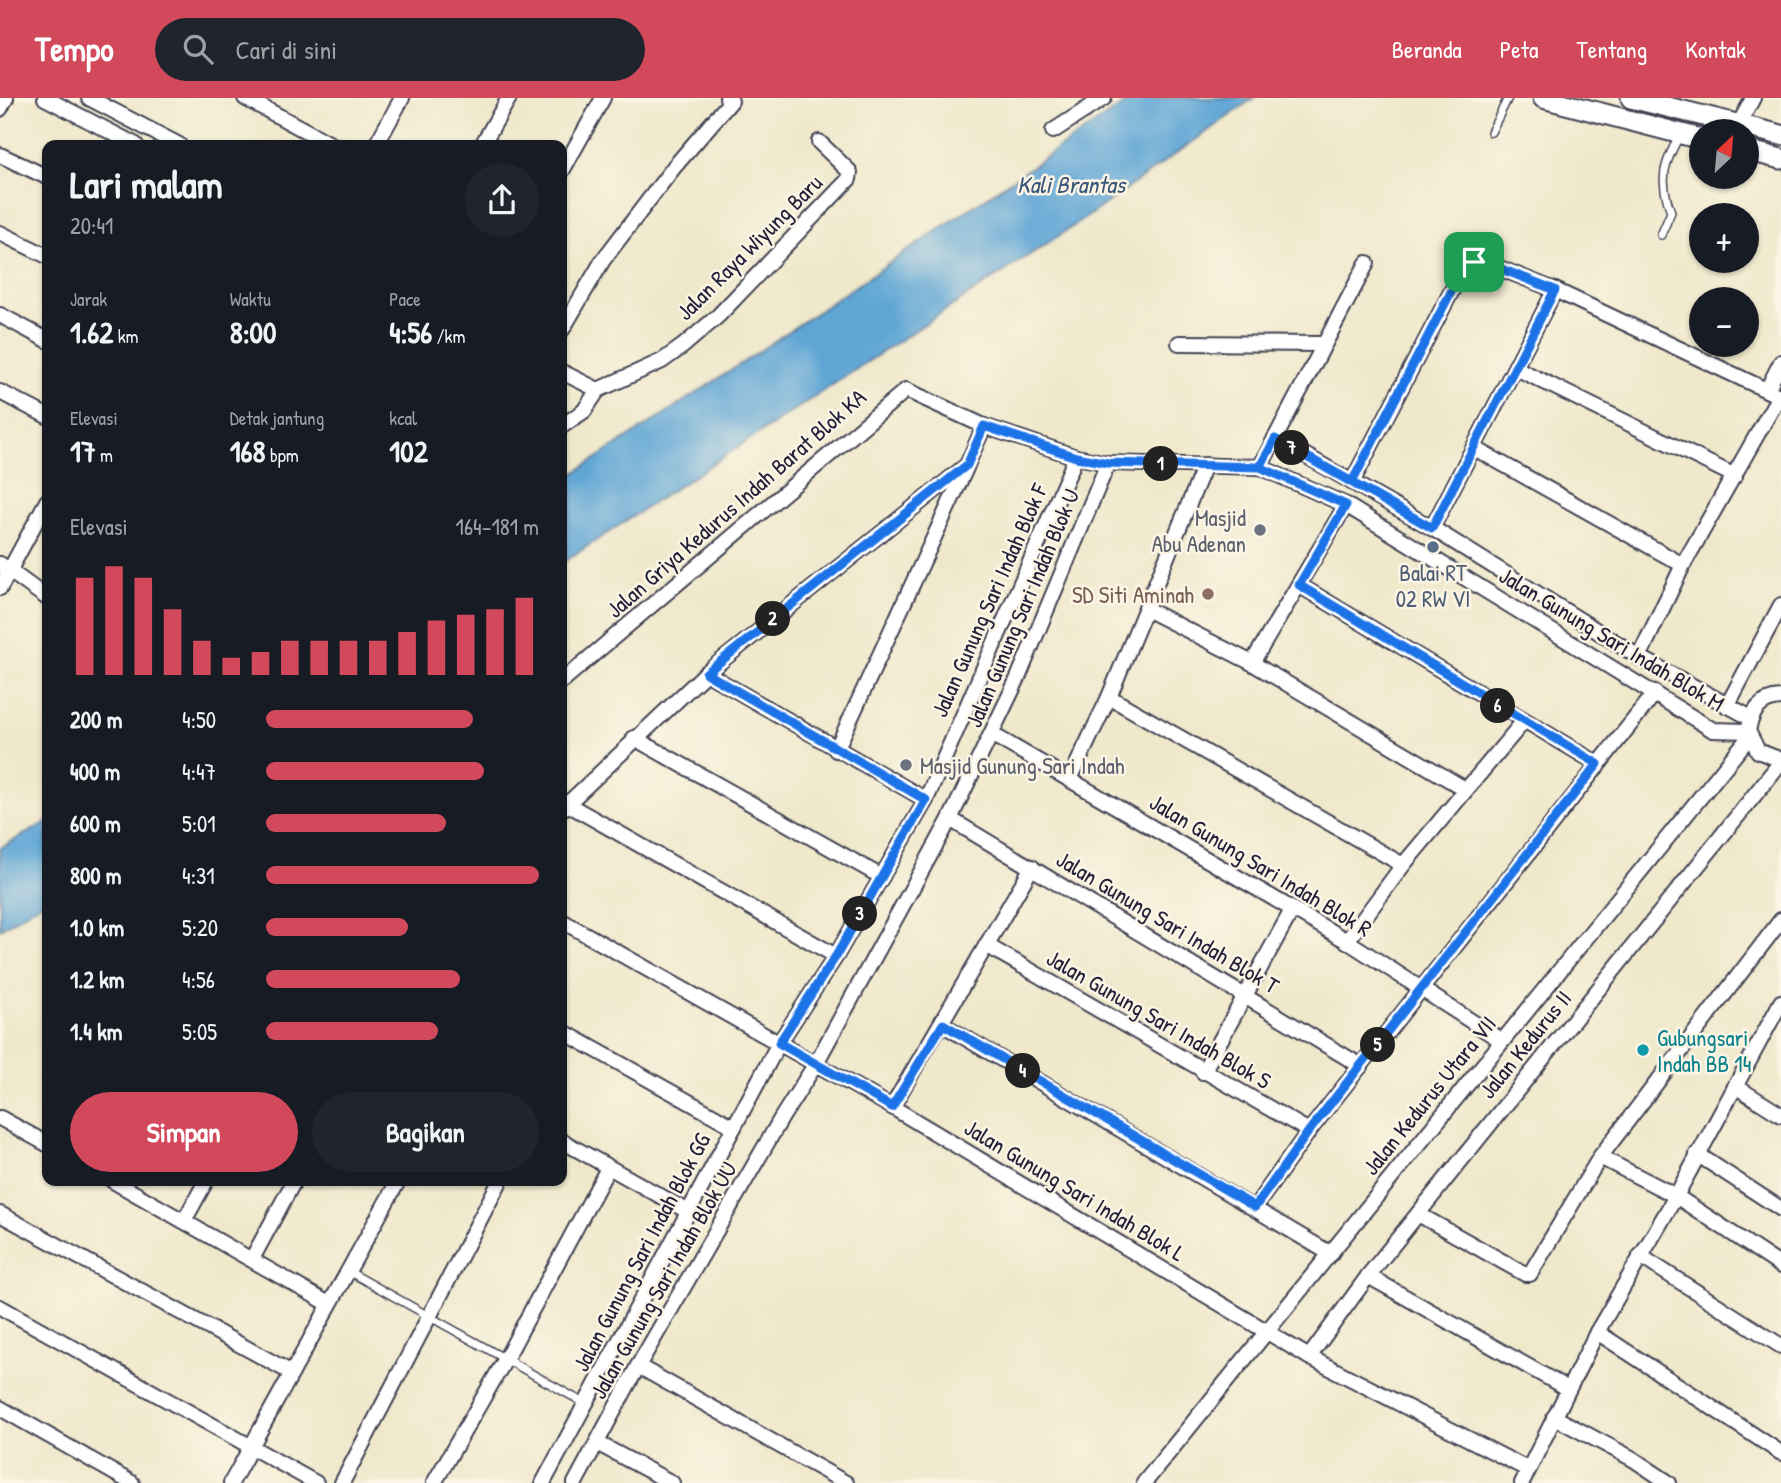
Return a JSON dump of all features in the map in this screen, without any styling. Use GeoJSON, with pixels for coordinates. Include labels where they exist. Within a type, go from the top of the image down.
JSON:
{"type":"FeatureCollection","features":[{"type":"Feature","properties":{"kind":"main road"},"geometry":{"type":"LineString","coordinates":[[1543,98],[1689,136]]}},
{"type":"Feature","properties":{"kind":"main road"},"geometry":{"type":"LineString","coordinates":[[1618,118],[1622,98]]}},
{"type":"Feature","properties":{"kind":"main road"},"geometry":{"type":"LineString","coordinates":[[1631,98],[1665,102],[1722,119]]}},
{"type":"Feature","properties":{"kind":"main road"},"geometry":{"type":"LineString","coordinates":[[1759,129],[1781,135]]}},
{"type":"Feature","properties":{"kind":"main road"},"geometry":{"type":"LineString","coordinates":[[1759,153],[1781,159]]}},
{"type":"Feature","properties":{"kind":"street"},"geometry":{"type":"LineString","coordinates":[[0,109],[6,98]]}},
{"type":"Feature","properties":{"kind":"street"},"geometry":{"type":"LineString","coordinates":[[45,98],[60,102],[127,140]]}},
{"type":"Feature","properties":{"kind":"street"},"geometry":{"type":"LineString","coordinates":[[89,98],[169,140]]}},
{"type":"Feature","properties":{"kind":"street"},"geometry":{"type":"LineString","coordinates":[[245,98],[323,140]]}},
{"type":"Feature","properties":{"kind":"street"},"geometry":{"type":"LineString","coordinates":[[485,140],[509,98]]}},
{"type":"Feature","properties":{"kind":"street"},"geometry":{"type":"LineString","coordinates":[[567,162],[603,98]]}},
{"type":"Feature","properties":{"kind":"street"},"geometry":{"type":"LineString","coordinates":[[1053,131],[1104,98]]}},
{"type":"Feature","properties":{"kind":"street"},"geometry":{"type":"LineString","coordinates":[[1742,119],[1753,98]]}},
{"type":"Feature","properties":{"kind":"street"},"geometry":{"type":"LineString","coordinates":[[378,140],[399,99]]}},
{"type":"Feature","properties":{"kind":"street"},"geometry":{"type":"LineString","coordinates":[[567,321],[603,260],[729,99]]}},
{"type":"Feature","properties":{"kind":"street","name":"Jalan Raya Wiyung Baru"},"geometry":{"type":"LineString","coordinates":[[598,390],[646,369],[683,346],[718,316],[849,179],[850,172],[819,142]]}},
{"type":"Feature","properties":{"kind":"street"},"geometry":{"type":"LineString","coordinates":[[0,155],[42,175]]}},
{"type":"Feature","properties":{"kind":"street"},"geometry":{"type":"LineString","coordinates":[[0,233],[42,254]]}},
{"type":"Feature","properties":{"kind":"street"},"geometry":{"type":"LineString","coordinates":[[1352,482],[1462,271],[1470,263],[1481,261],[1555,290],[1776,394]]}},
{"type":"Feature","properties":{"kind":"street"},"geometry":{"type":"LineString","coordinates":[[1260,467],[1322,344],[1367,263]]}},
{"type":"Feature","properties":{"kind":"street"},"geometry":{"type":"LineString","coordinates":[[1432,528],[1555,290]]}},
{"type":"Feature","properties":{"kind":"street"},"geometry":{"type":"LineString","coordinates":[[0,315],[42,337]]}},
{"type":"Feature","properties":{"kind":"street"},"geometry":{"type":"LineString","coordinates":[[1179,343],[1322,344]]}},
{"type":"Feature","properties":{"kind":"street"},"geometry":{"type":"LineString","coordinates":[[1639,657],[1683,565],[1735,476],[1776,394],[1781,362]]}},
{"type":"Feature","properties":{"kind":"street"},"geometry":{"type":"LineString","coordinates":[[1516,368],[1735,476]]}},
{"type":"Feature","properties":{"kind":"street"},"geometry":{"type":"LineString","coordinates":[[567,374],[598,390],[584,411],[567,423]]}},
{"type":"Feature","properties":{"kind":"street","name":"Jalan Gunung Sari Indah Blok M"},"geometry":{"type":"LineString","coordinates":[[909,390],[984,426],[1076,457],[1108,463],[1260,467],[1346,505],[1713,730],[1750,728]]}},
{"type":"Feature","properties":{"kind":"street","name":"Jalan Griya Kedurus Indah Barat Blok KA"},"geometry":{"type":"LineString","coordinates":[[567,677],[900,392],[909,390]]}},
{"type":"Feature","properties":{"kind":"street"},"geometry":{"type":"LineString","coordinates":[[0,392],[42,413]]}},
{"type":"Feature","properties":{"kind":"street"},"geometry":{"type":"LineString","coordinates":[[836,750],[984,426]]}},
{"type":"Feature","properties":{"kind":"street"},"geometry":{"type":"LineString","coordinates":[[1275,439],[1432,528],[1639,657],[1727,706],[1750,728],[1758,751],[1781,761]]}},
{"type":"Feature","properties":{"kind":"street"},"geometry":{"type":"LineString","coordinates":[[1475,449],[1683,565]]}},
{"type":"Feature","properties":{"kind":"street","name":"Jalan Gunung Sari Indah Blok F"},"geometry":{"type":"LineString","coordinates":[[779,1043],[836,956],[926,800],[1076,457]]}},
{"type":"Feature","properties":{"kind":"street","name":"Jalan Gunung Sari Indah Blok U"},"geometry":{"type":"LineString","coordinates":[[815,1066],[993,735],[1108,463]]}},
{"type":"Feature","properties":{"kind":"street"},"geometry":{"type":"LineString","coordinates":[[567,800],[706,673],[967,465]]}},
{"type":"Feature","properties":{"kind":"street"},"geometry":{"type":"LineString","coordinates":[[1070,779],[1109,697],[1205,465]]}},
{"type":"Feature","properties":{"kind":"street"},"geometry":{"type":"LineString","coordinates":[[1252,663],[1346,505]]}},
{"type":"Feature","properties":{"kind":"street"},"geometry":{"type":"LineString","coordinates":[[0,588],[5,567],[42,509]]}},
{"type":"Feature","properties":{"kind":"street"},"geometry":{"type":"LineString","coordinates":[[5,567],[42,594]]}},
{"type":"Feature","properties":{"kind":"street"},"geometry":{"type":"LineString","coordinates":[[1299,585],[1598,764]]}},
{"type":"Feature","properties":{"kind":"street"},"geometry":{"type":"LineString","coordinates":[[1727,706],[1781,605]]}},
{"type":"Feature","properties":{"kind":"street"},"geometry":{"type":"LineString","coordinates":[[1146,609],[1252,663],[1465,789]]}},
{"type":"Feature","properties":{"kind":"street"},"geometry":{"type":"LineString","coordinates":[[706,673],[926,800]]}},
{"type":"Feature","properties":{"kind":"street"},"geometry":{"type":"LineString","coordinates":[[1255,1207],[1309,1131],[1655,693]]}},
{"type":"Feature","properties":{"kind":"street","name":"Jalan Kedurus Utara VII"},"geometry":{"type":"LineString","coordinates":[[1144,1483],[1268,1333],[1750,728],[1761,704],[1780,696]]}},
{"type":"Feature","properties":{"kind":"street"},"geometry":{"type":"LineString","coordinates":[[1109,697],[1403,865]]}},
{"type":"Feature","properties":{"kind":"street"},"geometry":{"type":"LineString","coordinates":[[1347,941],[1403,865],[1524,721]]}},
{"type":"Feature","properties":{"kind":"street","name":"Jalan Gunung Sari Indah Blok R"},"geometry":{"type":"LineString","coordinates":[[993,735],[1347,941],[1502,1041]]}},
{"type":"Feature","properties":{"kind":"street"},"geometry":{"type":"LineString","coordinates":[[634,738],[881,877]]}},
{"type":"Feature","properties":{"kind":"street","name":"Jalan Kedurus II"},"geometry":{"type":"LineString","coordinates":[[1309,1357],[1368,1276],[1781,761]]}},
{"type":"Feature","properties":{"kind":"street"},"geometry":{"type":"LineString","coordinates":[[567,806],[836,956]]}},
{"type":"Feature","properties":{"kind":"street","name":"Jalan Gunung Sari Indah Blok T"},"geometry":{"type":"LineString","coordinates":[[950,819],[1361,1066]]}},
{"type":"Feature","properties":{"kind":"street"},"geometry":{"type":"LineString","coordinates":[[892,1107],[943,1024],[1032,867]]}},
{"type":"Feature","properties":{"kind":"street"},"geometry":{"type":"LineString","coordinates":[[1203,1072],[1292,910]]}},
{"type":"Feature","properties":{"kind":"street"},"geometry":{"type":"LineString","coordinates":[[1418,1213],[1525,1274],[1530,1274],[1600,1157],[1781,920]]}},
{"type":"Feature","properties":{"kind":"street","name":"Jalan Gunung Sari Indah Blok L"},"geometry":{"type":"LineString","coordinates":[[567,924],[892,1107],[1309,1357],[1525,1476]]}},
{"type":"Feature","properties":{"kind":"street","name":"Jalan Gunung Sari Indah Blok S"},"geometry":{"type":"LineString","coordinates":[[986,945],[1309,1131]]}},
{"type":"Feature","properties":{"kind":"street"},"geometry":{"type":"LineString","coordinates":[[1525,1476],[1597,1332],[1779,1010]]}},
{"type":"Feature","properties":{"kind":"street"},"geometry":{"type":"LineString","coordinates":[[943,1024],[1331,1254]]}},
{"type":"Feature","properties":{"kind":"street"},"geometry":{"type":"LineString","coordinates":[[567,1034],[734,1127]]}},
{"type":"Feature","properties":{"kind":"street","name":"Jalan Gunung Sari Indah Blok GG"},"geometry":{"type":"LineString","coordinates":[[543,1483],[779,1043]]}},
{"type":"Feature","properties":{"kind":"street","name":"Jalan Gunung Sari Indah Blok UU"},"geometry":{"type":"LineString","coordinates":[[575,1483],[638,1366],[782,1117],[815,1066]]}},
{"type":"Feature","properties":{"kind":"street"},"geometry":{"type":"LineString","coordinates":[[1735,1086],[1781,1115]]}},
{"type":"Feature","properties":{"kind":"street"},"geometry":{"type":"LineString","coordinates":[[0,1118],[42,1141]]}},
{"type":"Feature","properties":{"kind":"street"},"geometry":{"type":"LineString","coordinates":[[567,1144],[689,1212]]}},
{"type":"Feature","properties":{"kind":"street"},"geometry":{"type":"LineString","coordinates":[[1697,1154],[1781,1209]]}},
{"type":"Feature","properties":{"kind":"street"},"geometry":{"type":"LineString","coordinates":[[1600,1157],[1676,1196],[1781,1266]]}},
{"type":"Feature","properties":{"kind":"street"},"geometry":{"type":"LineString","coordinates":[[434,1483],[505,1360],[608,1168]]}},
{"type":"Feature","properties":{"kind":"street"},"geometry":{"type":"LineString","coordinates":[[122,1186],[329,1304]]}},
{"type":"Feature","properties":{"kind":"street"},"geometry":{"type":"LineString","coordinates":[[184,1221],[203,1186]]}},
{"type":"Feature","properties":{"kind":"street"},"geometry":{"type":"LineString","coordinates":[[253,1259],[291,1186]]}},
{"type":"Feature","properties":{"kind":"street"},"geometry":{"type":"LineString","coordinates":[[230,1483],[395,1186]]}},
{"type":"Feature","properties":{"kind":"street"},"geometry":{"type":"LineString","coordinates":[[342,1483],[497,1186]]}},
{"type":"Feature","properties":{"kind":"street"},"geometry":{"type":"LineString","coordinates":[[0,1214],[292,1373]]}},
{"type":"Feature","properties":{"kind":"street"},"geometry":{"type":"LineString","coordinates":[[1640,1256],[1781,1346]]}},
{"type":"Feature","properties":{"kind":"street"},"geometry":{"type":"LineString","coordinates":[[1368,1276],[1568,1389]]}},
{"type":"Feature","properties":{"kind":"street"},"geometry":{"type":"LineString","coordinates":[[0,1307],[316,1483]]}},
{"type":"Feature","properties":{"kind":"street"},"geometry":{"type":"LineString","coordinates":[[1597,1332],[1781,1453]]}},
{"type":"Feature","properties":{"kind":"street"},"geometry":{"type":"LineString","coordinates":[[638,1366],[846,1483]]}},
{"type":"Feature","properties":{"kind":"street"},"geometry":{"type":"LineString","coordinates":[[0,1408],[132,1483]]}},
{"type":"Feature","properties":{"kind":"street"},"geometry":{"type":"LineString","coordinates":[[1554,1418],[1633,1459],[1670,1483]]}},
{"type":"Feature","properties":{"kind":"street"},"geometry":{"type":"LineString","coordinates":[[597,1443],[672,1483]]}},
{"type":"Feature","properties":{"kind":"lane"},"geometry":{"type":"LineString","coordinates":[[1491,132],[1508,98]]}},
{"type":"Feature","properties":{"kind":"lane"},"geometry":{"type":"LineString","coordinates":[[1661,235],[1671,212],[1662,194],[1664,175],[1680,134]]}},
{"type":"Feature","properties":{"kind":"lane"},"geometry":{"type":"LineString","coordinates":[[348,1271],[586,1404]]}},
{"type":"Feature","properties":{"kind":"water","name":"Kali Brantas"},"geometry":{"type":"Polygon","coordinates":[[[1133,98],[1254,98],[1087,217],[567,560],[567,478],[736,367],[1133,98]]]}},
{"type":"Feature","properties":{"kind":"water"},"geometry":{"type":"Polygon","coordinates":[[[42,825],[42,902],[0,929],[0,848],[42,825]]]}},
{"type":"Feature","properties":{"kind":"place","name":"Masjid Abu Adenan"},"geometry":{"type":"Point","coordinates":[1260,530]}},
{"type":"Feature","properties":{"kind":"place","name":"Balai RT 02 RW VI"},"geometry":{"type":"Point","coordinates":[1433,547]}},
{"type":"Feature","properties":{"kind":"place","name":"SD Siti Aminah"},"geometry":{"type":"Point","coordinates":[1208,594]}},
{"type":"Feature","properties":{"kind":"place","name":"Masjid Gunung Sari Indah"},"geometry":{"type":"Point","coordinates":[906,765]}},
{"type":"Feature","properties":{"kind":"place","name":"Gubungsari Indah BB 14"},"geometry":{"type":"Point","coordinates":[1643,1050]}},
{"type":"Feature","properties":{"kind":"route"},"geometry":{"type":"LineString","coordinates":[[1474,262],[1462,271],[1352,482],[1275,439],[1260,467],[1108,463],[1076,457],[984,426],[967,465],[706,673],[926,800],[836,956],[779,1043],[815,1066],[892,1107],[943,1024],[1255,1207],[1309,1131],[1598,764],[1299,585],[1346,505],[1260,467],[1275,439],[1432,528],[1555,290],[1484,262],[1474,262]]}}]}
